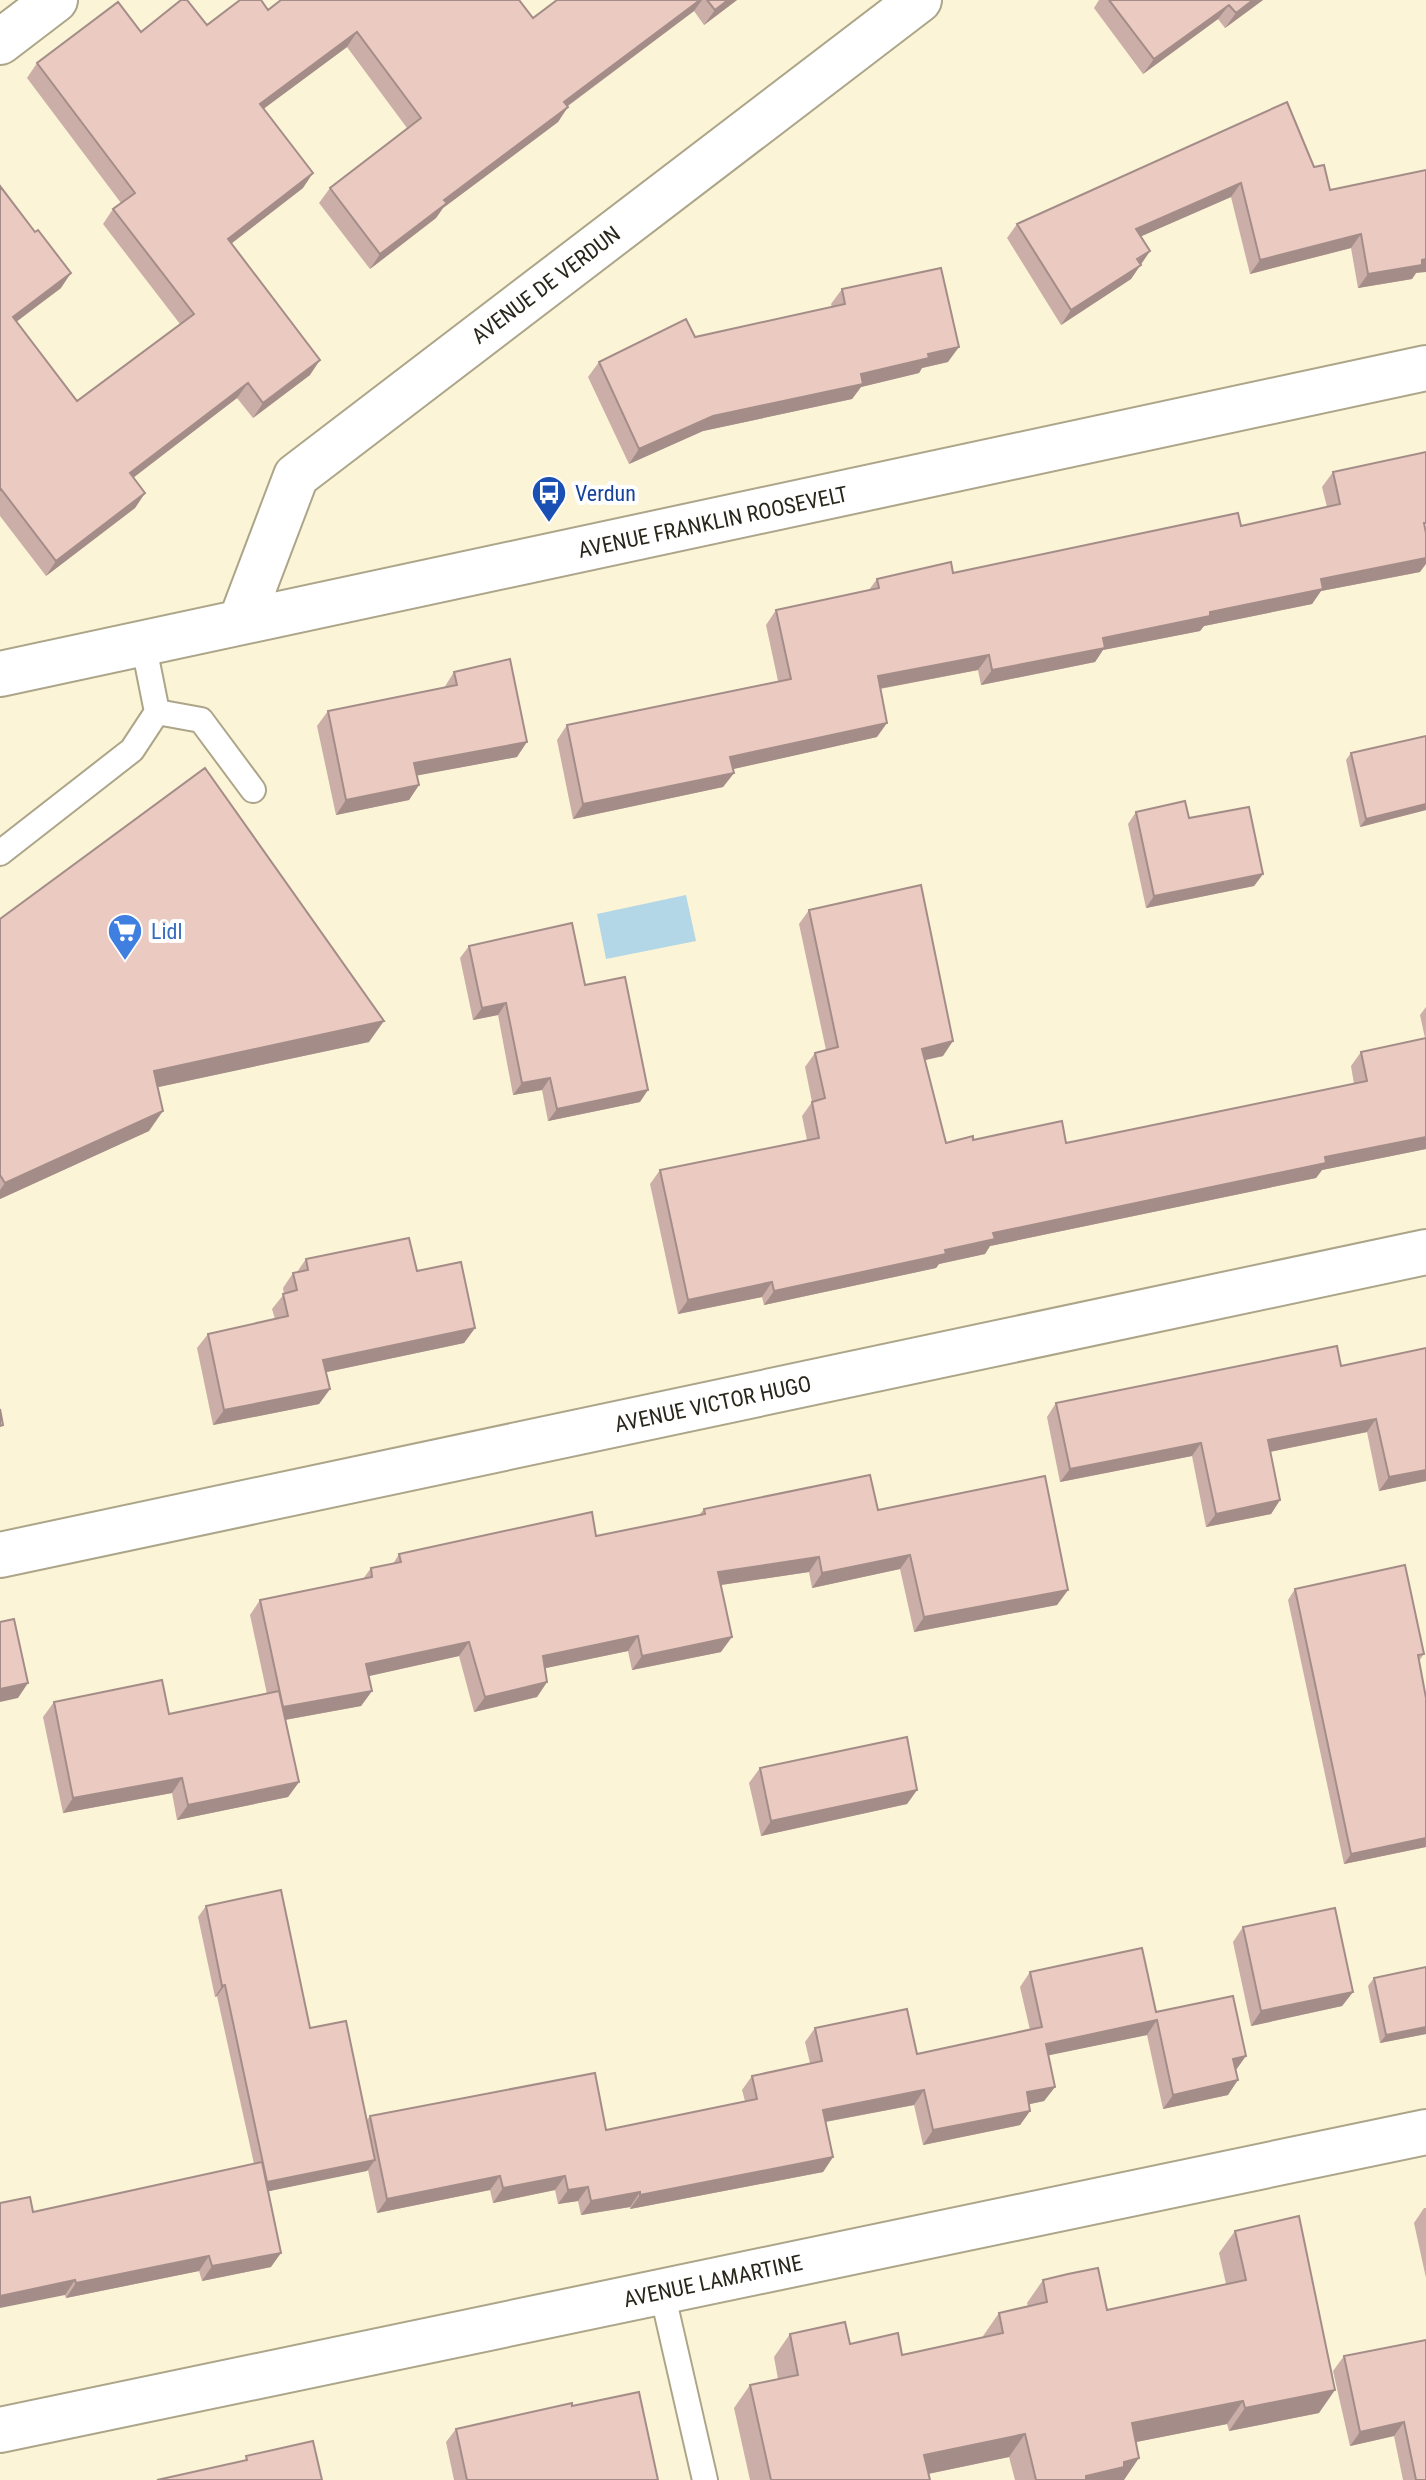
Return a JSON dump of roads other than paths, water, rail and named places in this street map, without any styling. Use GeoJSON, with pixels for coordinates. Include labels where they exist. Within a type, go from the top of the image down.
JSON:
{"type":"FeatureCollection","features":[{"type":"Feature","properties":{"kind":"street"},"geometry":{"type":"LineString","coordinates":[[0,42],[55,0]]}},
{"type":"Feature","properties":{"kind":"street","name":"AVENUE DE VERDUN"},"geometry":{"type":"LineString","coordinates":[[241,621],[296,476],[919,0]]}},
{"type":"Feature","properties":{"kind":"street","name":"AVENUE FRANKLIN ROOSEVELT"},"geometry":{"type":"LineString","coordinates":[[0,674],[1426,368]]}},
{"type":"Feature","properties":{"kind":"street","name":"AVENUE VICTOR HUGO"},"geometry":{"type":"LineString","coordinates":[[0,1555],[1426,1252]]}},
{"type":"Feature","properties":{"kind":"street","name":"AVENUE LAMARTINE"},"geometry":{"type":"LineString","coordinates":[[0,2430],[1426,2132]]}},
{"type":"Feature","properties":{"kind":"lane"},"geometry":{"type":"LineString","coordinates":[[0,853],[132,750],[157,712],[143,642]]}},
{"type":"Feature","properties":{"kind":"lane"},"geometry":{"type":"LineString","coordinates":[[157,712],[201,720],[253,790]]}},
{"type":"Feature","properties":{"kind":"lane"},"geometry":{"type":"LineString","coordinates":[[662,2292],[705,2480]]}},
{"type":"Feature","properties":{"kind":"water"},"geometry":{"type":"Polygon","coordinates":[[[686,895],[696,941],[606,959],[597,914],[686,895]]]}},
{"type":"Feature","properties":{"kind":"place","name":"Verdun"},"geometry":{"type":"Point","coordinates":[549,524]}},
{"type":"Feature","properties":{"kind":"place","name":"Lidl"},"geometry":{"type":"Point","coordinates":[125,962]}}]}
